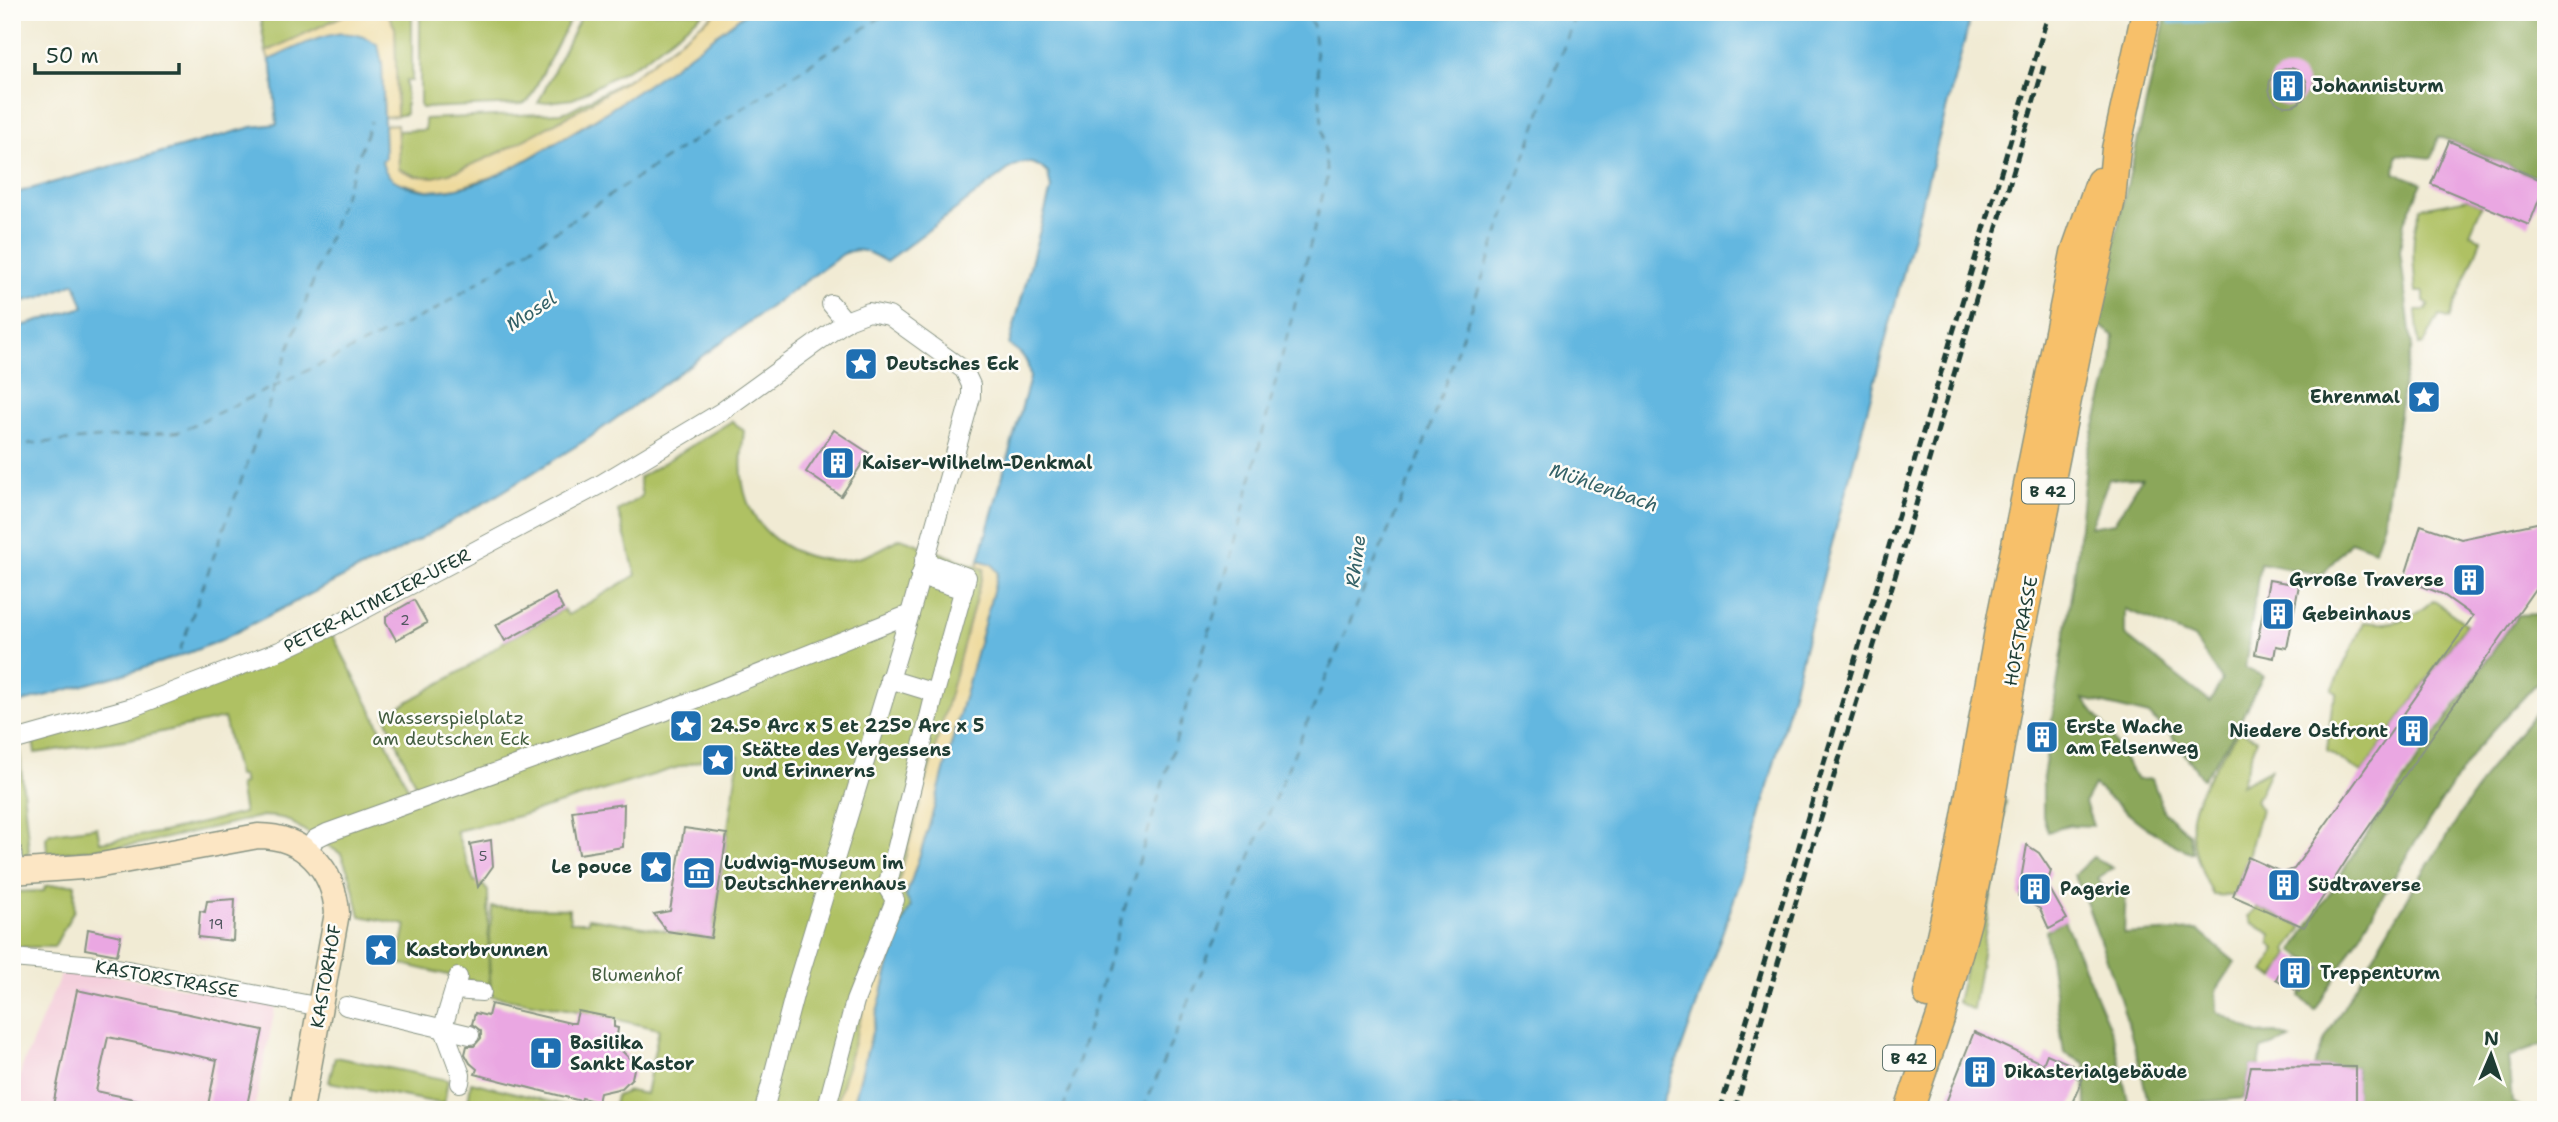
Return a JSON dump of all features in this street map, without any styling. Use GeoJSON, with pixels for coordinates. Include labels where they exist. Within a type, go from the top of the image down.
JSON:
{"type":"FeatureCollection","features":[{"type":"Feature","properties":{"kind":"main road","name":"HOFSTRASSE"},"geometry":{"type":"LineString","coordinates":[[1909,1110],[1941,1016],[1974,890],[2022,621],[2110,199],[2116,149],[2147,12]]}},
{"type":"Feature","properties":{"kind":"main road","name":"HOFSTRASSE"},"geometry":{"type":"LineString","coordinates":[[1892,1110],[1925,1006],[1950,901],[2002,614],[2074,253],[2116,149]]}},
{"type":"Feature","properties":{"kind":"street"},"geometry":{"type":"LineString","coordinates":[[764,1110],[797,984],[922,568],[978,402],[964,370],[889,316],[869,312],[846,322],[831,304]]}},
{"type":"Feature","properties":{"kind":"street","name":"PETER-ALTMEIER-UFER"},"geometry":{"type":"LineString","coordinates":[[12,741],[133,707],[282,650],[601,484],[721,412],[846,322]]}},
{"type":"Feature","properties":{"kind":"street"},"geometry":{"type":"LineString","coordinates":[[826,1110],[855,1001],[895,900],[887,887],[964,590],[922,568]]}},
{"type":"Feature","properties":{"kind":"street"},"geometry":{"type":"LineString","coordinates":[[13,860],[96,866],[258,836],[280,838],[309,848],[316,839],[327,833],[640,720],[909,614]]}},
{"type":"Feature","properties":{"kind":"street"},"geometry":{"type":"LineString","coordinates":[[889,679],[935,694]]}},
{"type":"Feature","properties":{"kind":"street","name":"KASTORHOF"},"geometry":{"type":"LineString","coordinates":[[301,1110],[336,927],[336,899],[332,886],[309,848]]}},
{"type":"Feature","properties":{"kind":"street","name":"KASTORSTRASSE"},"geometry":{"type":"LineString","coordinates":[[12,958],[117,968],[321,1007]]}},
{"type":"Feature","properties":{"kind":"street"},"geometry":{"type":"LineString","coordinates":[[460,1083],[461,1075],[443,1027],[456,984],[482,992]]}},
{"type":"Feature","properties":{"kind":"street","name":"KASTORHOF"},"geometry":{"type":"LineString","coordinates":[[346,1006],[470,1035]]}},
{"type":"Feature","properties":{"kind":"shaded area"},"geometry":{"type":"Polygon","coordinates":[[[64,967],[271,1003],[275,1009],[254,1110],[12,1110],[22,1067],[64,967]]]}},
{"type":"Feature","properties":{"kind":"green space"},"geometry":{"type":"Polygon","coordinates":[[[259,12],[351,12],[266,52],[259,12]]]}},
{"type":"Feature","properties":{"kind":"green space"},"geometry":{"type":"Polygon","coordinates":[[[387,12],[412,12],[412,81],[406,81],[406,114],[397,116],[395,28],[387,12]]]}},
{"type":"Feature","properties":{"kind":"green space"},"geometry":{"type":"Polygon","coordinates":[[[420,12],[574,12],[529,100],[523,104],[422,108],[420,12]]]}},
{"type":"Feature","properties":{"kind":"green space"},"geometry":{"type":"Polygon","coordinates":[[[583,12],[705,12],[642,61],[573,99],[538,103],[583,12]]]}},
{"type":"Feature","properties":{"kind":"green space"},"geometry":{"type":"Polygon","coordinates":[[[2167,12],[2546,12],[2546,156],[2537,178],[2438,136],[2432,158],[2397,154],[2395,173],[2422,183],[2404,222],[2400,251],[2412,346],[2404,380],[2384,522],[2375,550],[2351,541],[2322,575],[2260,563],[2245,668],[2263,676],[2232,737],[2203,779],[2170,734],[2149,715],[2083,699],[2106,728],[2137,780],[2152,779],[2164,812],[2189,834],[2193,853],[2153,832],[2094,785],[2085,802],[2093,826],[2069,825],[2048,832],[2043,816],[2043,777],[2077,556],[2087,455],[2112,363],[2114,336],[2098,324],[2099,308],[2167,12]],[[2142,478],[2109,479],[2090,527],[2114,523],[2142,478]],[[2125,609],[2125,635],[2210,702],[2222,680],[2194,638],[2125,609]]]}},
{"type":"Feature","properties":{"kind":"green space"},"geometry":{"type":"Polygon","coordinates":[[[632,77],[539,132],[458,170],[430,177],[416,176],[399,169],[398,131],[425,130],[425,119],[561,113],[632,77]]]}},
{"type":"Feature","properties":{"kind":"green space"},"geometry":{"type":"Polygon","coordinates":[[[2468,199],[2482,205],[2470,233],[2481,240],[2449,319],[2439,315],[2424,344],[2419,345],[2416,310],[2425,310],[2429,304],[2424,301],[2424,292],[2416,292],[2414,270],[2415,228],[2421,208],[2468,199]]]}},
{"type":"Feature","properties":{"kind":"green space"},"geometry":{"type":"Polygon","coordinates":[[[732,421],[744,431],[743,483],[754,516],[764,529],[791,549],[807,556],[841,560],[869,555],[901,538],[984,569],[949,698],[911,906],[897,935],[852,1110],[613,1110],[616,1096],[629,1091],[646,1094],[659,1029],[491,996],[489,950],[492,907],[569,909],[570,922],[588,922],[588,918],[711,938],[739,756],[707,747],[702,760],[519,816],[456,831],[474,881],[480,882],[488,891],[489,985],[398,963],[406,925],[360,916],[351,879],[341,854],[286,819],[263,816],[140,844],[51,854],[47,851],[46,838],[50,833],[97,827],[100,842],[163,832],[244,813],[239,785],[244,784],[242,776],[238,776],[224,718],[130,739],[35,753],[33,741],[331,632],[410,792],[417,789],[385,715],[470,666],[505,641],[563,609],[568,615],[636,575],[618,511],[642,496],[639,478],[732,421]]]}},
{"type":"Feature","properties":{"kind":"green space"},"geometry":{"type":"Polygon","coordinates":[[[2433,600],[2466,624],[2362,773],[2327,751],[2332,705],[2337,693],[2332,690],[2364,622],[2401,620],[2433,600]]]}},
{"type":"Feature","properties":{"kind":"green space"},"geometry":{"type":"Polygon","coordinates":[[[2538,614],[2538,629],[2546,629],[2546,673],[2476,749],[2409,852],[2315,1011],[2300,996],[2318,966],[2293,951],[2358,847],[2518,615],[2538,614]]]}},
{"type":"Feature","properties":{"kind":"green space"},"geometry":{"type":"Polygon","coordinates":[[[2541,706],[2546,706],[2546,1061],[2545,1044],[2508,1057],[2512,1102],[2525,1110],[2356,1110],[2356,1067],[2314,1067],[2326,1037],[2417,882],[2493,764],[2541,706]]]}},
{"type":"Feature","properties":{"kind":"green space"},"geometry":{"type":"Polygon","coordinates":[[[2239,730],[2257,739],[2241,785],[2271,769],[2256,801],[2261,809],[2248,857],[2233,896],[2213,895],[2194,847],[2192,816],[2205,784],[2239,730]]]}},
{"type":"Feature","properties":{"kind":"green space"},"geometry":{"type":"Polygon","coordinates":[[[19,745],[29,851],[26,856],[19,856],[12,798],[12,746],[19,745]]]}},
{"type":"Feature","properties":{"kind":"green space"},"geometry":{"type":"Polygon","coordinates":[[[2006,801],[1973,1010],[1957,1002],[2006,801]]]}},
{"type":"Feature","properties":{"kind":"green space"},"geometry":{"type":"Polygon","coordinates":[[[2093,857],[2113,868],[2098,878],[2103,887],[2126,888],[2124,934],[2197,930],[2235,962],[2216,991],[2217,1012],[2258,1034],[2276,1033],[2291,1039],[2262,1049],[2259,1066],[2251,1066],[2244,1098],[2149,1107],[2120,999],[2074,875],[2093,857]]]}},
{"type":"Feature","properties":{"kind":"green space"},"geometry":{"type":"Polygon","coordinates":[[[75,884],[74,910],[54,947],[12,947],[12,892],[44,891],[45,886],[75,884]]]}},
{"type":"Feature","properties":{"kind":"green space"},"geometry":{"type":"Polygon","coordinates":[[[2257,907],[2303,927],[2287,950],[2289,954],[2275,978],[2264,972],[2276,949],[2270,943],[2271,934],[2251,923],[2248,916],[2257,907]]]}},
{"type":"Feature","properties":{"kind":"green space"},"geometry":{"type":"Polygon","coordinates":[[[2064,920],[2114,1038],[2130,1110],[2086,1110],[2085,1063],[2064,1053],[2046,931],[2064,920]]]}},
{"type":"Feature","properties":{"kind":"green space"},"geometry":{"type":"Polygon","coordinates":[[[335,1057],[448,1080],[444,1104],[329,1082],[335,1057]]]}},
{"type":"Feature","properties":{"kind":"green space"},"geometry":{"type":"Polygon","coordinates":[[[471,1082],[585,1110],[467,1110],[471,1082]]]}},
{"type":"Feature","properties":{"kind":"sand"},"geometry":{"type":"Polygon","coordinates":[[[351,12],[387,12],[395,28],[397,116],[384,117],[382,63],[339,33],[269,60],[266,52],[351,12]]]}},
{"type":"Feature","properties":{"kind":"sand"},"geometry":{"type":"Polygon","coordinates":[[[717,12],[747,12],[646,88],[506,172],[458,188],[431,191],[393,181],[382,168],[382,160],[385,158],[384,125],[397,124],[399,169],[415,176],[434,177],[460,170],[567,117],[632,77],[717,12]]]}},
{"type":"Feature","properties":{"kind":"sand"},"geometry":{"type":"Polygon","coordinates":[[[979,560],[992,564],[998,573],[928,830],[906,897],[898,884],[984,569],[977,567],[979,560]]]}},
{"type":"Feature","properties":{"kind":"sand"},"geometry":{"type":"Polygon","coordinates":[[[897,935],[852,1110],[835,1110],[866,1000],[897,935]]]}},
{"type":"Feature","properties":{"kind":"water"},"geometry":{"type":"Polygon","coordinates":[[[747,12],[1972,12],[1751,851],[1660,1110],[852,1110],[897,935],[911,906],[906,897],[928,830],[998,573],[992,564],[979,560],[1030,378],[1024,358],[1009,345],[1051,189],[1048,173],[1034,164],[1020,164],[1009,169],[886,262],[860,250],[843,254],[589,438],[491,499],[389,556],[221,640],[191,652],[138,670],[12,705],[12,329],[84,307],[75,283],[41,297],[12,304],[12,194],[252,127],[277,124],[272,67],[269,60],[310,42],[337,34],[365,37],[378,45],[382,63],[385,158],[382,160],[389,176],[424,190],[445,190],[471,185],[496,176],[579,129],[676,65],[747,12]]]}},
{"type":"Feature","properties":{"kind":"building","name":"Johannisturm"},"geometry":{"type":"Polygon","coordinates":[[[2288,68],[2302,73],[2307,87],[2302,101],[2288,106],[2274,101],[2269,87],[2274,73],[2288,68]]]}},
{"type":"Feature","properties":{"kind":"building"},"geometry":{"type":"Polygon","coordinates":[[[2449,141],[2546,182],[2529,225],[2431,184],[2449,141]]]}},
{"type":"Feature","properties":{"kind":"building","name":"Kaiser-Wilhelm-Denkmal"},"geometry":{"type":"Polygon","coordinates":[[[834,430],[869,453],[841,496],[806,472],[834,430]]]}},
{"type":"Feature","properties":{"kind":"building"},"geometry":{"type":"Polygon","coordinates":[[[2546,521],[2546,573],[2356,845],[2304,927],[2233,896],[2248,857],[2283,873],[2294,869],[2473,616],[2442,594],[2404,579],[2421,525],[2461,539],[2546,521]]]}},
{"type":"Feature","properties":{"kind":"building","name":"Gebeinhaus"},"geometry":{"type":"Polygon","coordinates":[[[2269,580],[2299,585],[2287,648],[2276,646],[2274,658],[2255,654],[2269,580]]]}},
{"type":"Feature","properties":{"kind":"building"},"geometry":{"type":"Polygon","coordinates":[[[555,593],[563,609],[505,641],[496,625],[555,593]]]}},
{"type":"Feature","properties":{"kind":"building"},"geometry":{"type":"Polygon","coordinates":[[[414,600],[427,623],[396,640],[386,622],[386,616],[414,600]]]}},
{"type":"Feature","properties":{"kind":"building"},"geometry":{"type":"Polygon","coordinates":[[[624,804],[623,847],[579,854],[572,811],[624,804]]]}},
{"type":"Feature","properties":{"kind":"building","name":"Ludwig-Museum im Deutschherrenhaus"},"geometry":{"type":"Polygon","coordinates":[[[684,828],[727,834],[711,938],[667,931],[654,914],[670,911],[684,828]]]}},
{"type":"Feature","properties":{"kind":"building"},"geometry":{"type":"Polygon","coordinates":[[[491,840],[493,866],[478,887],[470,844],[491,840]]]}},
{"type":"Feature","properties":{"kind":"building","name":"Pagerie"},"geometry":{"type":"Polygon","coordinates":[[[2027,845],[2039,853],[2051,871],[2047,884],[2067,919],[2049,929],[2040,909],[2018,896],[2027,845]]]}},
{"type":"Feature","properties":{"kind":"building"},"geometry":{"type":"Polygon","coordinates":[[[235,899],[233,941],[198,937],[200,911],[205,912],[207,901],[235,899]]]}},
{"type":"Feature","properties":{"kind":"building"},"geometry":{"type":"Polygon","coordinates":[[[88,929],[121,936],[117,955],[85,949],[88,929]]]}},
{"type":"Feature","properties":{"kind":"building","name":"Treppenturm"},"geometry":{"type":"Polygon","coordinates":[[[2290,954],[2313,967],[2299,992],[2276,979],[2290,954]]]}},
{"type":"Feature","properties":{"kind":"building"},"geometry":{"type":"Polygon","coordinates":[[[77,990],[263,1030],[246,1110],[207,1110],[217,1060],[108,1037],[96,1091],[153,1103],[152,1110],[73,1110],[53,1105],[77,990]]]}},
{"type":"Feature","properties":{"kind":"building","name":"Basilika Sankt Kastor"},"geometry":{"type":"Polygon","coordinates":[[[491,1004],[570,1023],[575,1023],[578,1011],[614,1018],[614,1027],[618,1028],[616,1044],[620,1044],[619,1048],[632,1061],[632,1078],[622,1088],[600,1093],[598,1102],[582,1098],[581,1101],[475,1074],[477,1069],[465,1054],[467,1046],[474,1046],[481,1038],[481,1031],[472,1024],[475,1013],[488,1016],[491,1004]]]}},
{"type":"Feature","properties":{"kind":"building"},"geometry":{"type":"Polygon","coordinates":[[[1974,1032],[2043,1064],[2047,1054],[2079,1068],[2076,1077],[2082,1080],[2069,1110],[1943,1110],[1974,1032]]]}},
{"type":"Feature","properties":{"kind":"building"},"geometry":{"type":"Polygon","coordinates":[[[2251,1066],[2356,1067],[2356,1110],[2242,1110],[2251,1066]]]}},
{"type":"Feature","properties":{"kind":"waterway"},"geometry":{"type":"LineString","coordinates":[[2171,21],[2418,12]]}},
{"type":"Feature","properties":{"kind":"ferry route"},"geometry":{"type":"LineString","coordinates":[[12,445],[178,432],[437,309],[889,12]]}},
{"type":"Feature","properties":{"kind":"ferry route"},"geometry":{"type":"LineString","coordinates":[[1063,1110],[1228,570],[1327,178],[1313,24],[1299,12]]}},
{"type":"Feature","properties":{"kind":"ferry route"},"geometry":{"type":"LineString","coordinates":[[1143,1110],[1418,461],[1576,12]]}},
{"type":"Feature","properties":{"kind":"ferry route"},"geometry":{"type":"LineString","coordinates":[[180,650],[371,121]]}},
{"type":"Feature","properties":{"kind":"railway"},"geometry":{"type":"LineString","coordinates":[[1720,1110],[2049,12]]}},
{"type":"Feature","properties":{"kind":"railway"},"geometry":{"type":"LineString","coordinates":[[1735,1110],[2044,66]]}},
{"type":"Feature","properties":{"kind":"place","name":"Johannisturm"},"geometry":{"type":"Point","coordinates":[2288,86]}},
{"type":"Feature","properties":{"kind":"place","name":"Deutsches Eck"},"geometry":{"type":"Point","coordinates":[861,364]}},
{"type":"Feature","properties":{"kind":"place","name":"Ehrenmal"},"geometry":{"type":"Point","coordinates":[2424,397]}},
{"type":"Feature","properties":{"kind":"place","name":"Kaiser-Wilhelm-Denkmal"},"geometry":{"type":"Point","coordinates":[838,463]}},
{"type":"Feature","properties":{"kind":"place","name":"Grroße Traverse"},"geometry":{"type":"Point","coordinates":[2469,580]}},
{"type":"Feature","properties":{"kind":"place","name":"Gebeinhaus"},"geometry":{"type":"Point","coordinates":[2278,614]}},
{"type":"Feature","properties":{"kind":"place","name":"24.5° Arc x 5 et 225° Arc x 5"},"geometry":{"type":"Point","coordinates":[686,726]}},
{"type":"Feature","properties":{"kind":"place","name":"Niedere Ostfront"},"geometry":{"type":"Point","coordinates":[2413,731]}},
{"type":"Feature","properties":{"kind":"place","name":"Erste Wache am Felsenweg"},"geometry":{"type":"Point","coordinates":[2042,737]}},
{"type":"Feature","properties":{"kind":"place","name":"Stätte des Vergessens und Erinnerns"},"geometry":{"type":"Point","coordinates":[718,760]}},
{"type":"Feature","properties":{"kind":"place","name":"Le pouce"},"geometry":{"type":"Point","coordinates":[656,867]}},
{"type":"Feature","properties":{"kind":"place","name":"Ludwig-Museum im Deutschherrenhaus"},"geometry":{"type":"Point","coordinates":[699,873]}},
{"type":"Feature","properties":{"kind":"place","name":"Südtraverse"},"geometry":{"type":"Point","coordinates":[2284,885]}},
{"type":"Feature","properties":{"kind":"place","name":"Pagerie"},"geometry":{"type":"Point","coordinates":[2035,889]}},
{"type":"Feature","properties":{"kind":"place","name":"Kastorbrunnen"},"geometry":{"type":"Point","coordinates":[381,950]}},
{"type":"Feature","properties":{"kind":"place","name":"Treppenturm"},"geometry":{"type":"Point","coordinates":[2295,973]}},
{"type":"Feature","properties":{"kind":"place","name":"Basilika Sankt Kastor"},"geometry":{"type":"Point","coordinates":[546,1053]}},
{"type":"Feature","properties":{"kind":"place","name":"Dikasterialgebäude"},"geometry":{"type":"Point","coordinates":[1980,1072]}},
{"type":"Feature","properties":{"kind":"water label","name":"Mosel"},"geometry":{"type":"Point","coordinates":[531,311]}},
{"type":"Feature","properties":{"kind":"water label","name":"Mühlenbach"},"geometry":{"type":"Point","coordinates":[1604,487]}},
{"type":"Feature","properties":{"kind":"water label","name":"Rhine"},"geometry":{"type":"Point","coordinates":[1355,561]}},
{"type":"Feature","properties":{"kind":"park label","name":"Wasserspielplatz am deutschen Eck"},"geometry":{"type":"Point","coordinates":[451,728]}},
{"type":"Feature","properties":{"kind":"park label","name":"Blumenhof"},"geometry":{"type":"Point","coordinates":[637,975]}}]}
